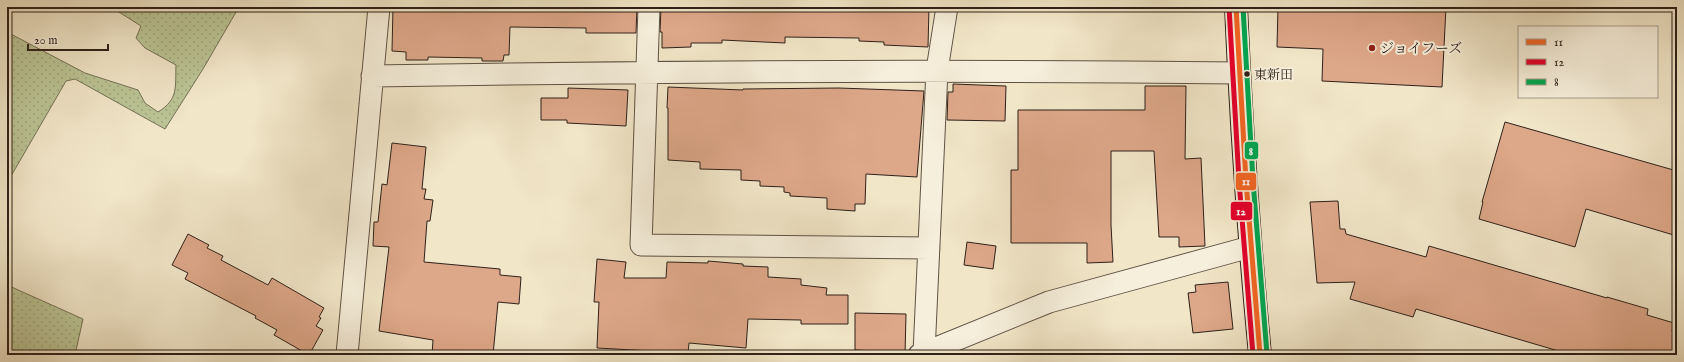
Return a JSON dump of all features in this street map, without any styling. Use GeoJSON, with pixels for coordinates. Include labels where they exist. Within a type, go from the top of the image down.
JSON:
{"type":"FeatureCollection","features":[{"type":"Feature","properties":{"kind":"street"},"geometry":{"type":"LineString","coordinates":[[347,355],[379,7]]}},
{"type":"Feature","properties":{"kind":"street"},"geometry":{"type":"LineString","coordinates":[[649,7],[641,245],[930,248]]}},
{"type":"Feature","properties":{"kind":"street"},"geometry":{"type":"LineString","coordinates":[[947,7],[937,70],[930,248],[921,354],[1049,302],[1250,247]]}},
{"type":"Feature","properties":{"kind":"street"},"geometry":{"type":"LineString","coordinates":[[1236,7],[1250,247],[1260,355]]}},
{"type":"Feature","properties":{"kind":"street"},"geometry":{"type":"LineString","coordinates":[[372,76],[647,71],[937,70],[1239,73]]}},
{"type":"Feature","properties":{"kind":"green space"},"geometry":{"type":"Polygon","coordinates":[[[111,7],[239,7],[203,69],[165,129],[75,79],[66,81],[7,183],[7,32],[85,73],[138,90],[145,103],[158,112],[170,102],[173,97],[176,65],[145,48],[136,38],[141,26],[111,7]]]}},
{"type":"Feature","properties":{"kind":"green space"},"geometry":{"type":"Polygon","coordinates":[[[7,285],[83,319],[75,355],[7,355],[7,285]]]}},
{"type":"Feature","properties":{"kind":"building"},"geometry":{"type":"Polygon","coordinates":[[[393,7],[637,7],[636,33],[586,33],[586,28],[510,27],[509,55],[504,55],[503,61],[482,61],[482,58],[428,57],[428,60],[406,60],[406,52],[392,51],[393,7]]]}},
{"type":"Feature","properties":{"kind":"building"},"geometry":{"type":"Polygon","coordinates":[[[661,7],[929,7],[928,47],[884,45],[884,42],[859,41],[859,38],[785,37],[785,43],[722,40],[722,43],[691,43],[691,47],[662,48],[662,32],[660,32],[661,7]]]}},
{"type":"Feature","properties":{"kind":"building","name":"ジョイフーズ"},"geometry":{"type":"Polygon","coordinates":[[[1278,7],[1446,7],[1442,87],[1322,81],[1323,49],[1277,47],[1278,7]]]}},
{"type":"Feature","properties":{"kind":"building"},"geometry":{"type":"Polygon","coordinates":[[[953,84],[1006,86],[1005,121],[947,120],[948,92],[953,92],[953,84]]]}},
{"type":"Feature","properties":{"kind":"building"},"geometry":{"type":"Polygon","coordinates":[[[1145,86],[1186,86],[1185,159],[1201,158],[1205,246],[1179,247],[1179,237],[1159,237],[1154,151],[1111,151],[1111,225],[1113,262],[1087,263],[1087,243],[1011,243],[1011,170],[1018,170],[1018,110],[1145,110],[1145,86]]]}},
{"type":"Feature","properties":{"kind":"building"},"geometry":{"type":"Polygon","coordinates":[[[668,87],[743,90],[839,88],[924,91],[917,177],[866,174],[865,204],[855,204],[855,211],[827,209],[827,198],[790,196],[790,193],[784,192],[784,187],[760,186],[760,181],[741,180],[741,170],[700,169],[700,162],[668,160],[668,87]]]}},
{"type":"Feature","properties":{"kind":"building"},"geometry":{"type":"Polygon","coordinates":[[[568,88],[628,90],[626,126],[567,123],[567,120],[541,120],[541,98],[568,98],[568,88]]]}},
{"type":"Feature","properties":{"kind":"building"},"geometry":{"type":"Polygon","coordinates":[[[1505,122],[1677,171],[1677,236],[1586,209],[1575,247],[1479,219],[1482,202],[1505,122]]]}},
{"type":"Feature","properties":{"kind":"building"},"geometry":{"type":"Polygon","coordinates":[[[392,143],[426,147],[422,189],[426,189],[424,199],[433,200],[430,221],[427,221],[424,262],[500,269],[500,275],[521,277],[519,304],[498,302],[493,355],[432,355],[433,340],[379,331],[389,247],[373,246],[374,222],[378,222],[382,184],[387,185],[392,143]]]}},
{"type":"Feature","properties":{"kind":"building"},"geometry":{"type":"Polygon","coordinates":[[[1338,201],[1340,229],[1345,229],[1346,234],[1426,257],[1429,246],[1648,309],[1647,315],[1674,323],[1672,331],[1677,332],[1677,355],[1572,355],[1416,309],[1413,317],[1350,299],[1355,282],[1317,283],[1310,202],[1338,201]]]}},
{"type":"Feature","properties":{"kind":"building"},"geometry":{"type":"Polygon","coordinates":[[[188,234],[209,245],[207,248],[223,256],[221,260],[268,285],[272,278],[324,308],[319,317],[321,318],[316,326],[323,330],[309,355],[274,335],[277,330],[255,318],[256,316],[185,279],[188,273],[172,265],[188,234]]]}},
{"type":"Feature","properties":{"kind":"building"},"geometry":{"type":"Polygon","coordinates":[[[967,242],[996,246],[993,269],[964,265],[967,242]]]}},
{"type":"Feature","properties":{"kind":"building"},"geometry":{"type":"Polygon","coordinates":[[[597,259],[626,262],[624,278],[666,278],[667,262],[708,263],[708,261],[743,264],[743,266],[768,267],[768,277],[801,279],[801,285],[827,288],[826,295],[848,295],[848,324],[801,324],[801,320],[748,319],[746,348],[689,343],[688,353],[597,348],[599,302],[594,302],[597,259]]]}},
{"type":"Feature","properties":{"kind":"building"},"geometry":{"type":"Polygon","coordinates":[[[1228,282],[1233,329],[1193,333],[1188,293],[1196,292],[1195,285],[1228,282]]]}},
{"type":"Feature","properties":{"kind":"building"},"geometry":{"type":"Polygon","coordinates":[[[855,313],[906,314],[905,355],[876,355],[875,351],[855,350],[855,313]]]}},
{"type":"Feature","properties":{"kind":"transit line","name":"12"},"geometry":{"type":"LineString","coordinates":[[1229,7],[1239,181],[1253,355]]}},
{"type":"Feature","properties":{"kind":"transit line","name":"11"},"geometry":{"type":"LineString","coordinates":[[1236,7],[1246,181],[1260,355]]}},
{"type":"Feature","properties":{"kind":"transit line","name":"8"},"geometry":{"type":"LineString","coordinates":[[1243,7],[1253,181],[1267,354]]}},
{"type":"Feature","properties":{"kind":"place","name":"ジョイフーズ"},"geometry":{"type":"Point","coordinates":[1372,48]}},
{"type":"Feature","properties":{"kind":"place","name":"東新田"},"geometry":{"type":"Point","coordinates":[1247,74]}}]}
